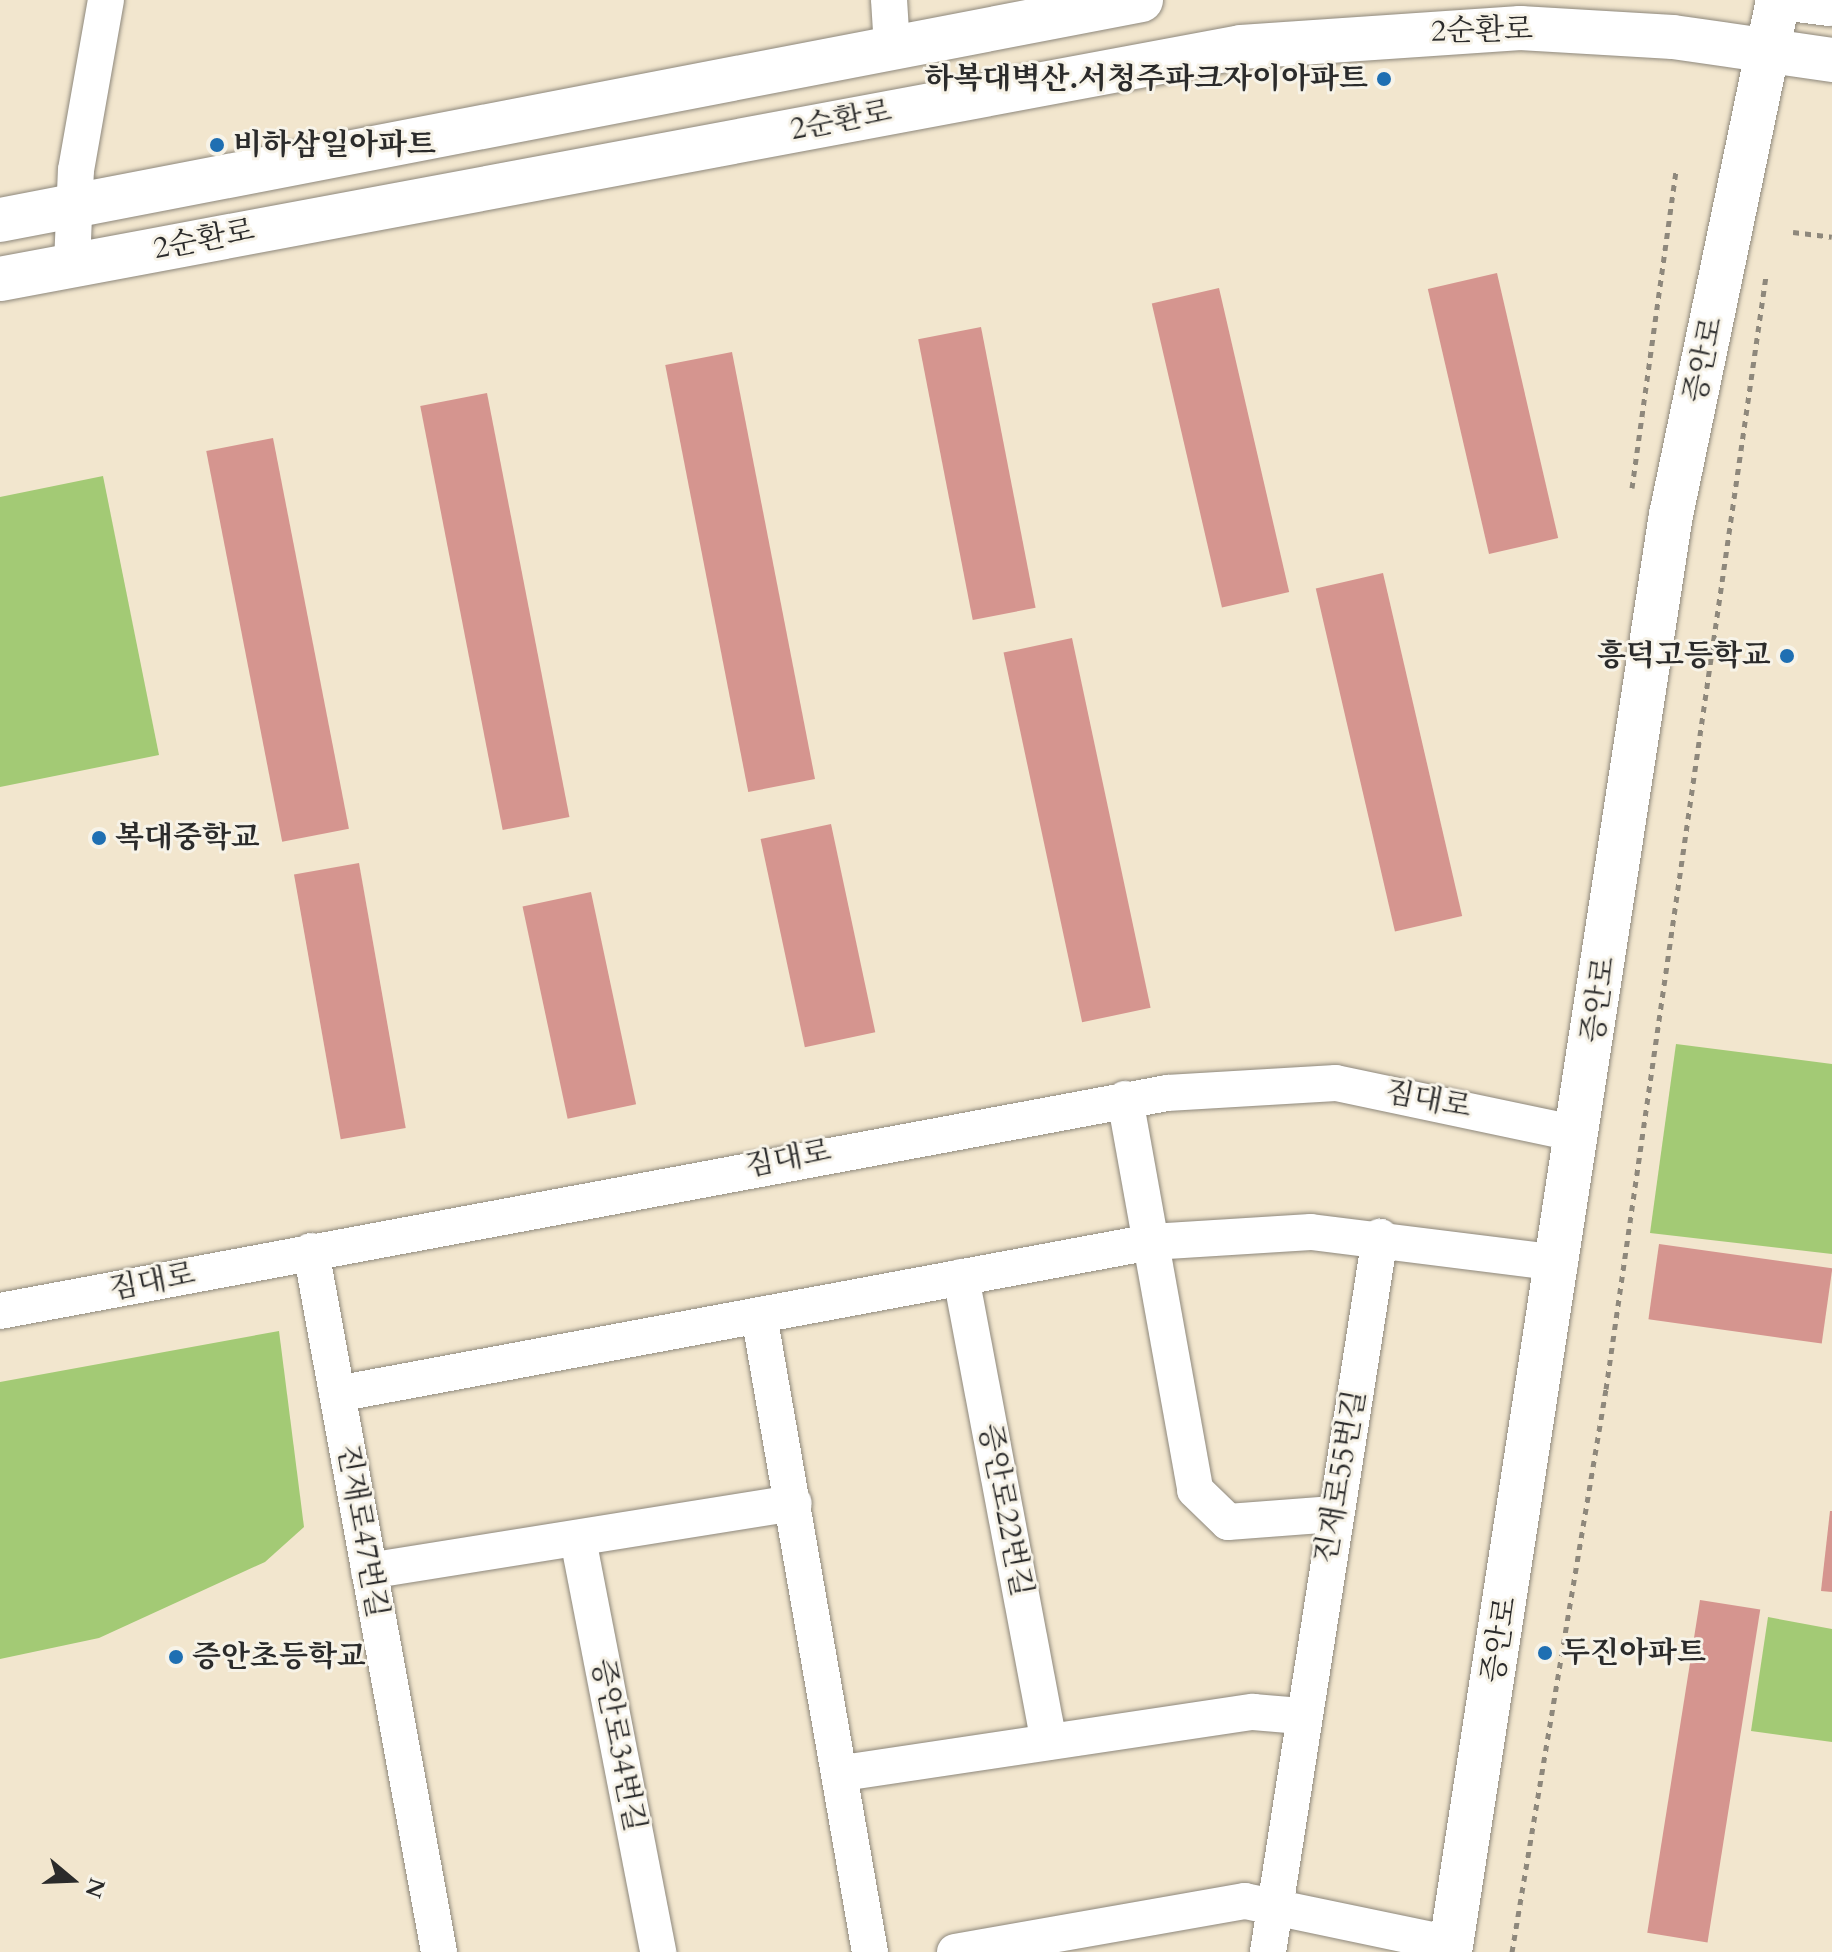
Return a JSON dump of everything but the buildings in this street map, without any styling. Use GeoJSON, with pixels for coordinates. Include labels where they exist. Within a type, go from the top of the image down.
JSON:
{"type":"FeatureCollection","features":[{"type":"Feature","properties":{"kind":"main road","name":"2순환로"},"geometry":{"type":"LineString","coordinates":[[0,220],[1141,0]]}},
{"type":"Feature","properties":{"kind":"main road","name":"증안로"},"geometry":{"type":"LineString","coordinates":[[1450,1948],[1560,1263],[1671,515],[1770,51],[1778,0]]}},
{"type":"Feature","properties":{"kind":"main road"},"geometry":{"type":"LineString","coordinates":[[1797,0],[1832,4]]}},
{"type":"Feature","properties":{"kind":"main road","name":"2순환로"},"geometry":{"type":"LineString","coordinates":[[0,279],[1241,47],[1520,28],[1770,51],[1832,60]]}},
{"type":"Feature","properties":{"kind":"street"},"geometry":{"type":"LineString","coordinates":[[72,264],[74,205],[106,0]]}},
{"type":"Feature","properties":{"kind":"street"},"geometry":{"type":"LineString","coordinates":[[889,0],[892,47]]}},
{"type":"Feature","properties":{"kind":"street","name":"짐대로"},"geometry":{"type":"LineString","coordinates":[[0,1311],[1125,1099],[1336,1083],[1579,1134]]}},
{"type":"Feature","properties":{"kind":"street"},"geometry":{"type":"LineString","coordinates":[[1125,1099],[1195,1490],[1228,1522],[1334,1514]]}},
{"type":"Feature","properties":{"kind":"street"},"geometry":{"type":"LineString","coordinates":[[337,1394],[1151,1242],[1311,1232],[1380,1237],[1560,1263]]}},
{"type":"Feature","properties":{"kind":"street","name":"진재로55번길"},"geometry":{"type":"LineString","coordinates":[[1268,1952],[1301,1716],[1380,1237]]}},
{"type":"Feature","properties":{"kind":"street","name":"진재로47번길"},"geometry":{"type":"LineString","coordinates":[[311,1251],[439,1952]]}},
{"type":"Feature","properties":{"kind":"street","name":"증안로22번길"},"geometry":{"type":"LineString","coordinates":[[961,1277],[1049,1742]]}},
{"type":"Feature","properties":{"kind":"street"},"geometry":{"type":"LineString","coordinates":[[759,1315],[843,1773],[870,1952]]}},
{"type":"Feature","properties":{"kind":"street"},"geometry":{"type":"LineString","coordinates":[[369,1571],[794,1503]]}},
{"type":"Feature","properties":{"kind":"street","name":"증안로34번길"},"geometry":{"type":"LineString","coordinates":[[578,1539],[658,1952]]}},
{"type":"Feature","properties":{"kind":"street"},"geometry":{"type":"LineString","coordinates":[[843,1773],[1253,1712],[1301,1716]]}},
{"type":"Feature","properties":{"kind":"street"},"geometry":{"type":"LineString","coordinates":[[955,1952],[1245,1901],[1450,1948]]}},
{"type":"Feature","properties":{"kind":"path"},"geometry":{"type":"LineString","coordinates":[[1793,232],[1832,237]]}},
{"type":"Feature","properties":{"kind":"path"},"geometry":{"type":"LineString","coordinates":[[1512,1952],[1606,1389],[1767,267]]}},
{"type":"Feature","properties":{"kind":"green space"},"geometry":{"type":"Polygon","coordinates":[[[103,476],[159,755],[0,787],[0,497],[103,476]]]}},
{"type":"Feature","properties":{"kind":"green space"},"geometry":{"type":"Polygon","coordinates":[[[1676,1044],[1832,1064],[1832,1254],[1650,1233],[1676,1044]]]}},
{"type":"Feature","properties":{"kind":"green space"},"geometry":{"type":"Polygon","coordinates":[[[279,1331],[304,1527],[265,1562],[99,1638],[0,1659],[0,1382],[279,1331]]]}},
{"type":"Feature","properties":{"kind":"green space"},"geometry":{"type":"Polygon","coordinates":[[[1768,1617],[1832,1629],[1832,1742],[1751,1731],[1768,1617]]]}},
{"type":"Feature","properties":{"kind":"place","name":"하복대벽산.서청주파크자이아파트"},"geometry":{"type":"Point","coordinates":[1384,79]}},
{"type":"Feature","properties":{"kind":"place","name":"비하삼일아파트"},"geometry":{"type":"Point","coordinates":[217,145]}},
{"type":"Feature","properties":{"kind":"place","name":"흥덕고등학교"},"geometry":{"type":"Point","coordinates":[1787,656]}},
{"type":"Feature","properties":{"kind":"place","name":"복대중학교"},"geometry":{"type":"Point","coordinates":[99,838]}},
{"type":"Feature","properties":{"kind":"place","name":"두진아파트"},"geometry":{"type":"Point","coordinates":[1545,1653]}},
{"type":"Feature","properties":{"kind":"place","name":"증안초등학교"},"geometry":{"type":"Point","coordinates":[176,1657]}}]}
